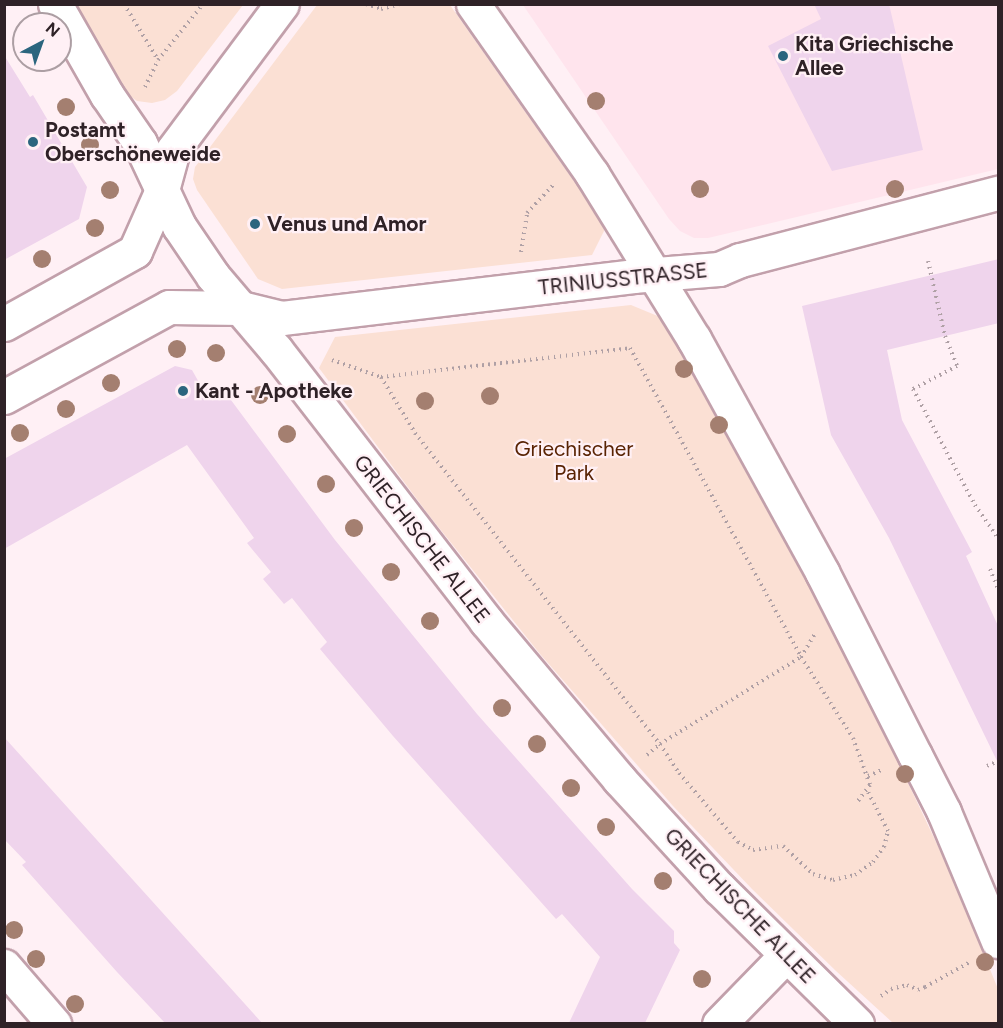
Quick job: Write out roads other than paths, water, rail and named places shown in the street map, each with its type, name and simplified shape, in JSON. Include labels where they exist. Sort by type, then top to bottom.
[{"type":"street","name":"GRIECHISCHE ALLEE","points":[[55,4],[108,95],[140,142],[179,226],[213,276],[276,350],[493,630],[619,779],[786,955],[855,1022]]},
{"type":"street","points":[[4,324],[135,251],[162,190],[173,150],[282,4]]},
{"type":"street","points":[[473,4],[585,164],[655,274],[694,339],[822,572],[944,812],[987,949]]},
{"type":"street","name":"TRINIUSSTRASSE","points":[[4,398],[169,307],[241,308],[282,318],[655,274],[719,269],[740,260],[999,193]]},
{"type":"street","points":[[719,1023],[786,955]]},
{"type":"street","points":[[4,966],[54,1023]]},
{"type":"place","name":"Kita Griechische Allee","points":[[783,56]]},
{"type":"place","name":"Postamt Oberschöneweide","points":[[33,142]]},
{"type":"place","name":"Venus und Amor","points":[[255,224]]},
{"type":"place","name":"Kant - Apotheke","points":[[183,391]]},
{"type":"park label","name":"Griechischer Park","points":[[574,461]]}]
